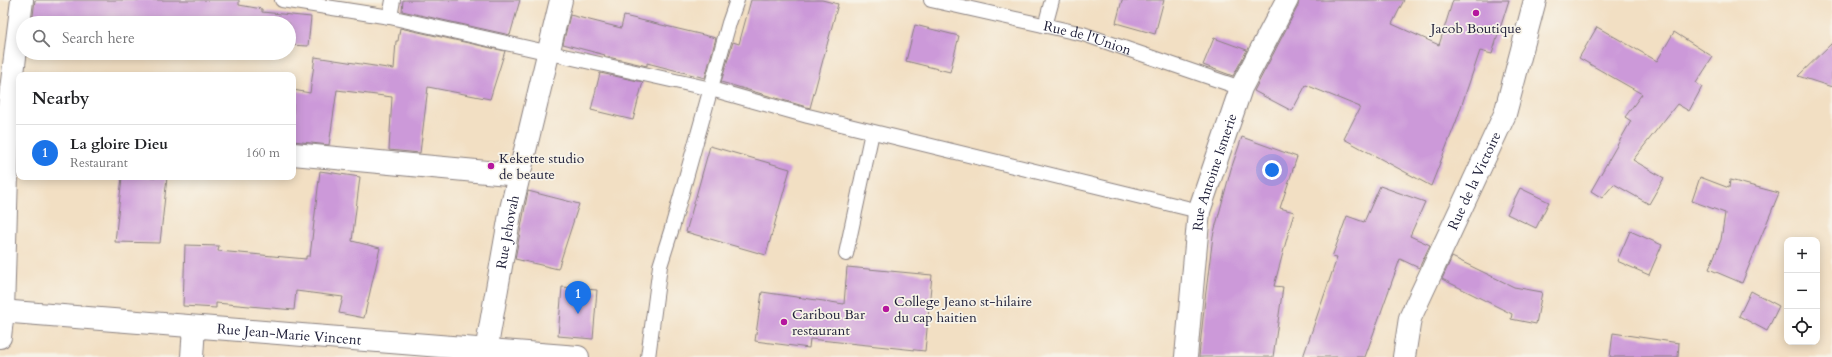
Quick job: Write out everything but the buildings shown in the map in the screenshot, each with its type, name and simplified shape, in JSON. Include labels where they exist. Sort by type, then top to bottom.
[{"type":"street","points":[[20,16],[22,0]]},
{"type":"street","name":"Rue Jehovah","points":[[485,353],[510,209],[561,0]]},
{"type":"street","name":"Rue Antoine Ismerie","points":[[1186,357],[1199,211],[1241,88],[1287,0]]},
{"type":"street","name":"Rue de la Victoire","points":[[1404,357],[1410,318],[1505,114],[1535,0]]},
{"type":"street","points":[[0,337],[9,106],[16,49]]},
{"type":"street","points":[[296,154],[519,175]]},
{"type":"street","name":"Rue Jean-Marie Vincent","points":[[1,311],[194,327],[384,349],[578,357]]},
{"type":"street","points":[[192,357],[194,327]]},
{"type":"lane","points":[[282,0],[390,17],[711,89],[808,116],[1199,211]]},
{"type":"lane","points":[[390,17],[393,0]]},
{"type":"lane","points":[[648,357],[660,266],[729,23],[737,0]]},
{"type":"lane","points":[[1045,26],[1052,0]]},
{"type":"lane","name":"Rue de l'Union","points":[[938,1],[1083,34],[1241,88]]},
{"type":"lane","points":[[846,254],[872,132]]},
{"type":"place","name":"Jacob Boutique","points":[[1476,13]]},
{"type":"place","name":"Kekette studio de beaute","points":[[491,166]]},
{"type":"place","name":"College Jeano st-hilaire du cap haitien","points":[[886,309]]},
{"type":"place","name":"La gloire Dieu","points":[[578,314]]},
{"type":"place","name":"Caribou Bar restaurant","points":[[784,322]]}]
